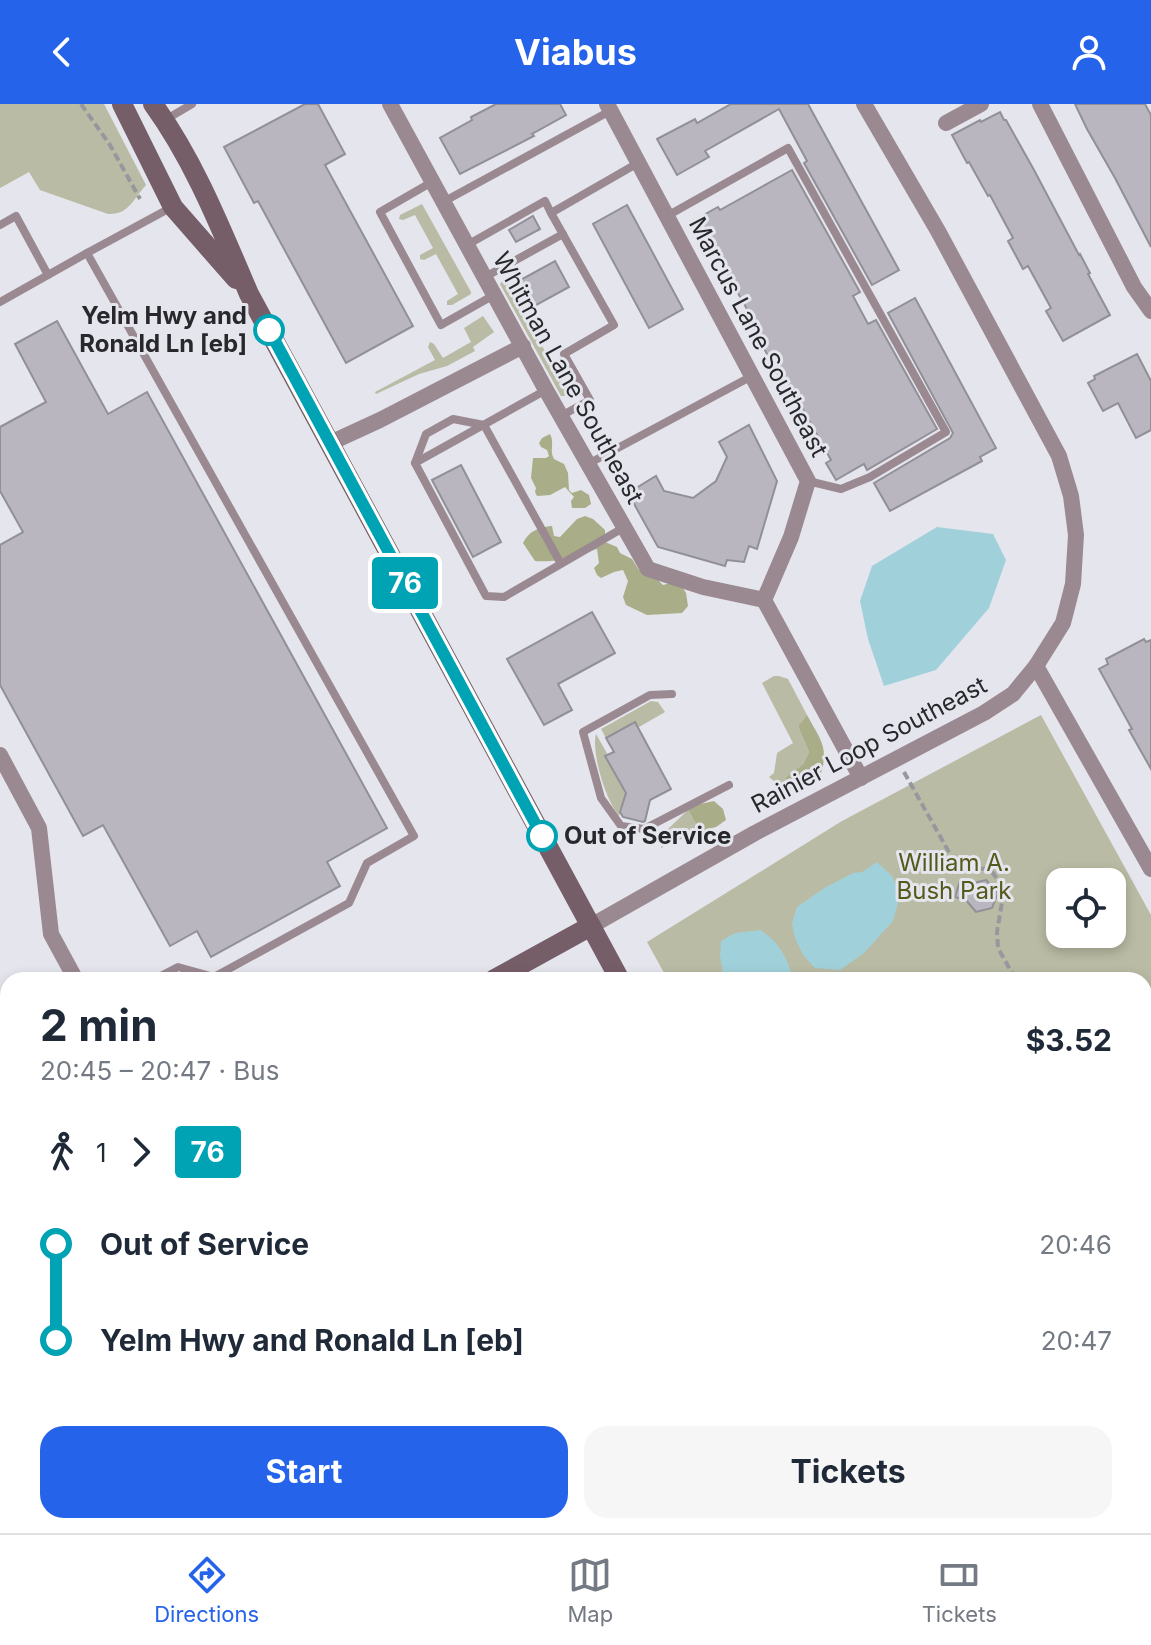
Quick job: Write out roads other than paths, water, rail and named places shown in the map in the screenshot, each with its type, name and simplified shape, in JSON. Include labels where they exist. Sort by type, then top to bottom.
[{"type":"main road","points":[[122,104],[173,207],[249,294]]},
{"type":"main road","points":[[159,112],[205,192],[249,294],[616,972]]},
{"type":"main road","points":[[508,972],[591,926]]},
{"type":"street","name":"Whitman Lane Southeast","points":[[390,104],[648,569],[703,587],[764,600]]},
{"type":"street","name":"Rainier Loop Southeast","points":[[591,926],[755,833],[984,713],[1013,694],[1036,666],[1063,623],[1073,584],[1076,535],[1071,496],[1059,456],[938,231],[864,104]]},
{"type":"street","points":[[946,123],[981,104]]},
{"type":"street","points":[[1040,104],[1134,287],[1151,311]]},
{"type":"street","name":"Marcus Lane Southeast","points":[[608,107],[808,481],[791,537],[764,600]]},
{"type":"street","points":[[330,443],[523,346]]},
{"type":"street","points":[[764,600],[861,778]]},
{"type":"street","points":[[1036,666],[1151,869]]},
{"type":"street","points":[[0,755],[39,828],[51,934],[72,972]]},
{"type":"lane","points":[[159,112],[192,104]]},
{"type":"lane","points":[[443,202],[608,107]]},
{"type":"lane","points":[[666,217],[788,148],[946,432],[870,477],[841,489],[808,481]]},
{"type":"lane","points":[[551,213],[638,163]]},
{"type":"lane","points":[[432,182],[380,212],[441,325],[494,294]]},
{"type":"lane","points":[[467,245],[545,201],[614,325],[564,354],[590,400],[561,416]]},
{"type":"lane","points":[[0,302],[173,207]]},
{"type":"lane","points":[[0,225],[16,216],[48,275]]},
{"type":"lane","points":[[485,277],[563,234]]},
{"type":"lane","points":[[87,253],[414,836],[367,863],[349,903],[223,972]]},
{"type":"lane","points":[[588,465],[752,376]]},
{"type":"lane","points":[[415,463],[546,390]]},
{"type":"lane","points":[[484,425],[453,419],[426,434],[415,463],[486,596],[504,597],[623,528]]},
{"type":"lane","points":[[484,425],[561,564]]},
{"type":"lane","points":[[672,694],[650,695],[583,732],[601,798],[621,826],[644,829],[729,785]]},
{"type":"lane","points":[[168,972],[178,967],[196,972]]},
{"type":"water","points":[[937,527],[993,534],[1006,560],[989,608],[936,670],[884,686],[868,639],[860,601],[872,566]]},
{"type":"water","points":[[877,862],[892,876],[897,887],[898,903],[893,921],[864,953],[840,970],[815,968],[803,955],[795,938],[792,923],[797,907],[826,887]]},
{"type":"water","points":[[760,930],[769,936],[792,972],[723,972],[721,941],[735,933]]},
{"type":"place","name":"Yelm Hwy and Ronald Ln [eb]","points":[[269,330]]},
{"type":"place","name":"Out of Service","points":[[542,836]]},
{"type":"park label","name":"William A. Bush Park","points":[[954,877]]}]
